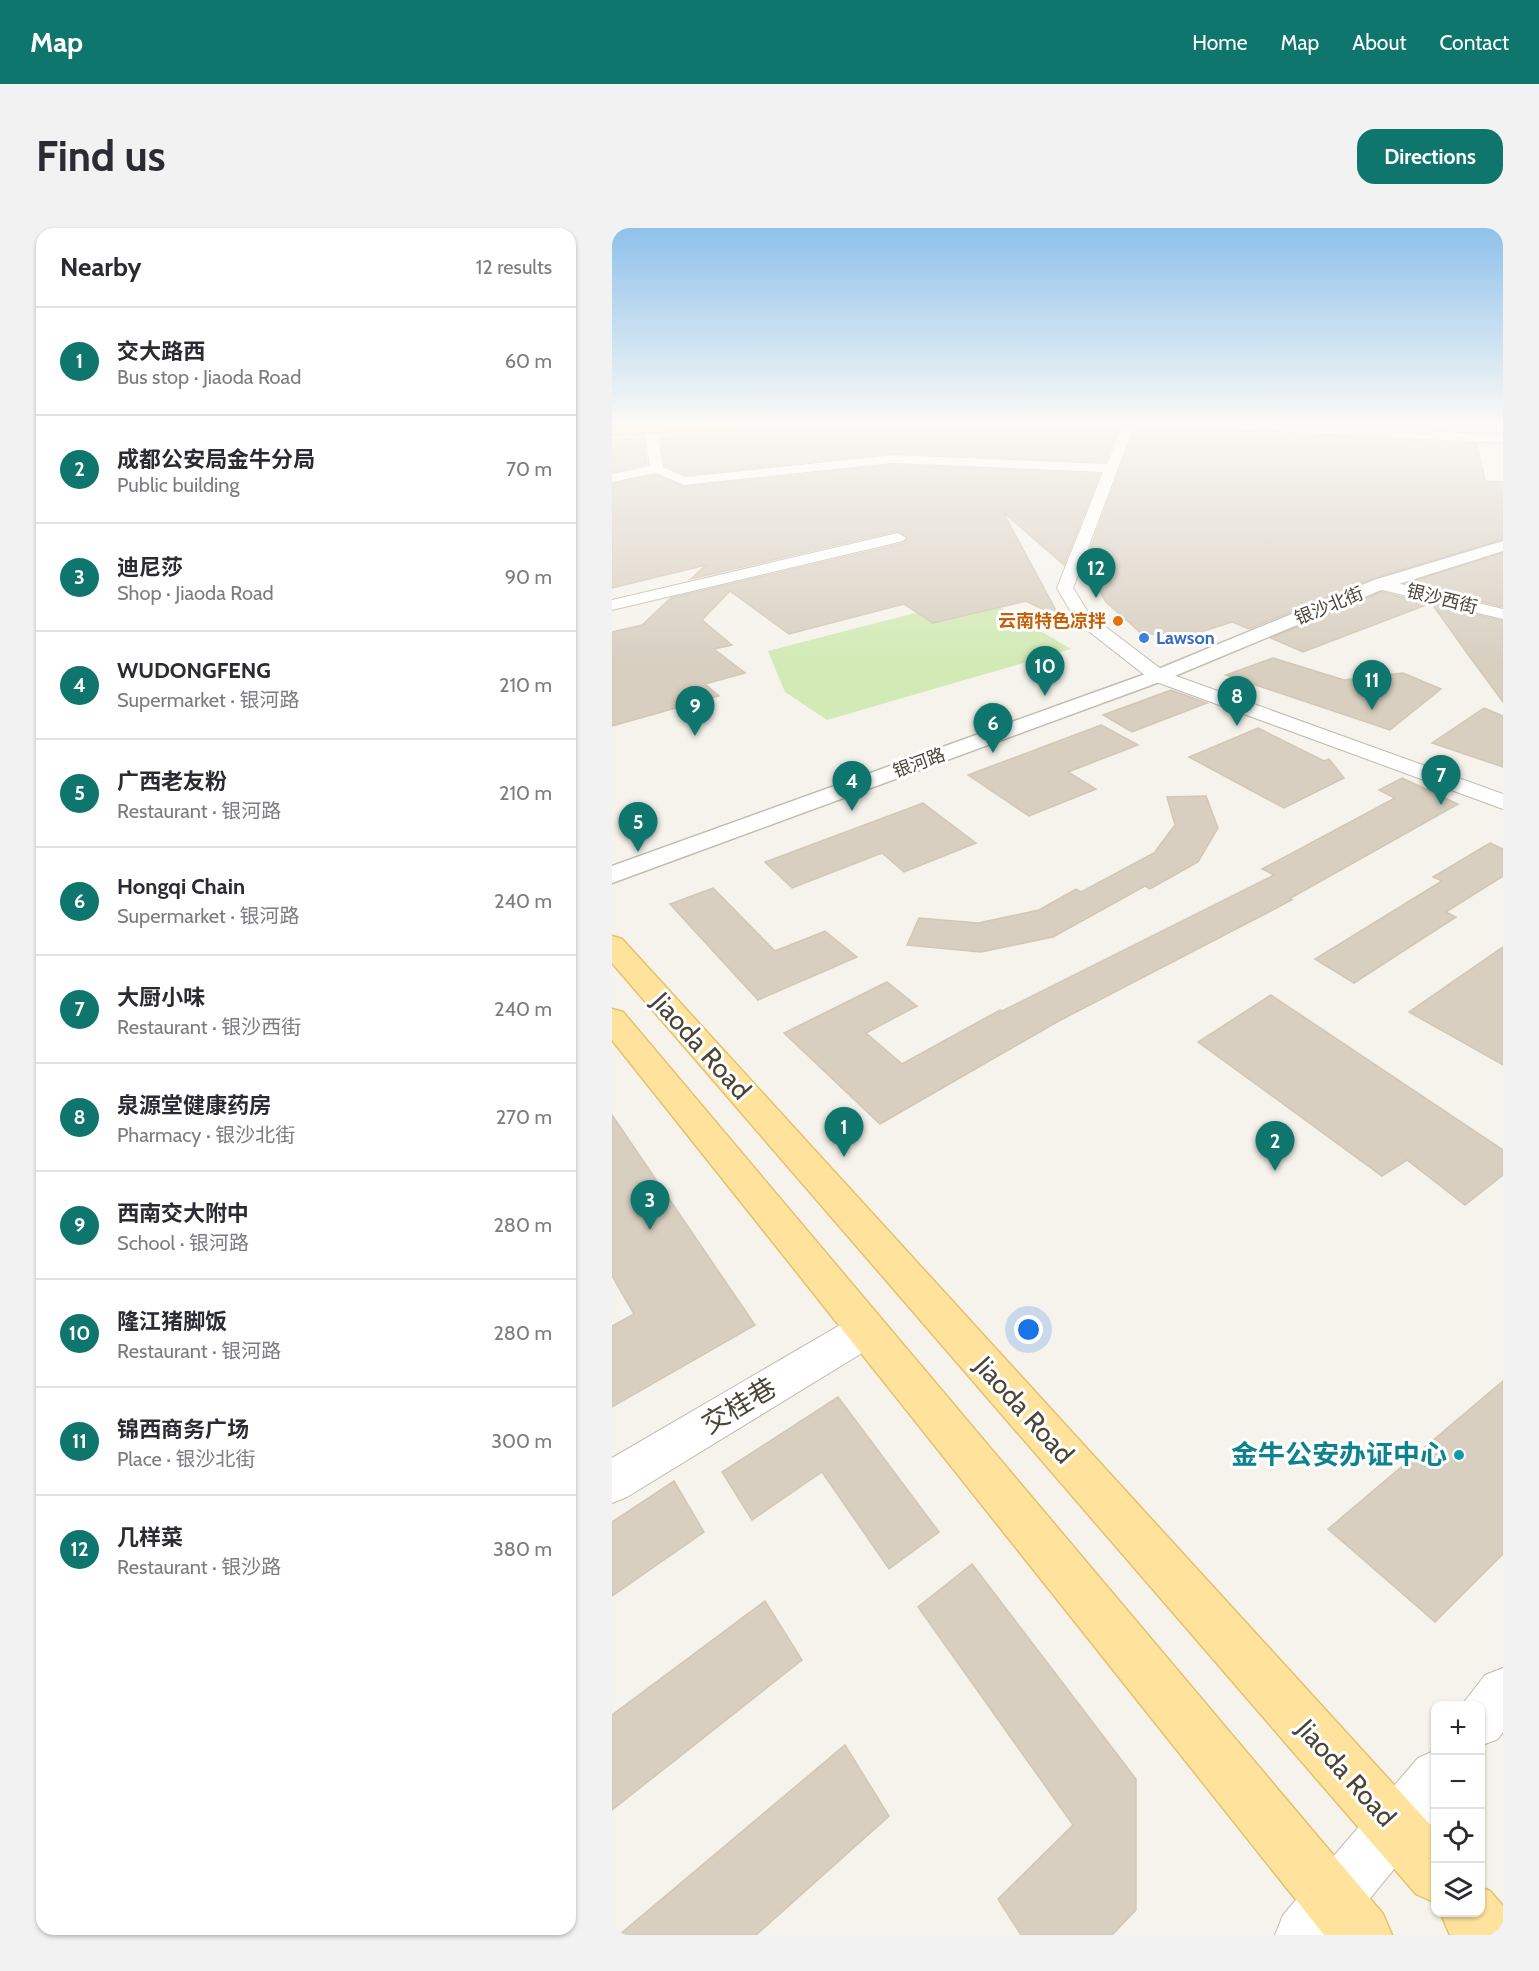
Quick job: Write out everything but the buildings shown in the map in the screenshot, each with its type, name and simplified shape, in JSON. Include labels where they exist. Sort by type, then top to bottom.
[{"type":"main road","name":"Jiaoda Road","points":[[612,945],[1431,1868]]},
{"type":"main road","name":"Jiaoda Road","points":[[612,1019],[866,1330],[1333,1923]]},
{"type":"main road","points":[[1473,1917],[1489,1935]]},
{"type":"street","points":[[1098,503],[1065,588],[1083,618],[1158,676],[1503,802]]},
{"type":"street","points":[[612,605],[898,538]]},
{"type":"street","name":"银沙北街","points":[[1158,676],[1380,585],[1503,546]]},
{"type":"street","name":"银沙西街","points":[[1380,585],[1503,614]]},
{"type":"street","name":"银河路","points":[[612,875],[1158,676]]},
{"type":"street","name":"交桂巷","points":[[612,1482],[866,1330]]},
{"type":"street","points":[[1485,1715],[1503,1693]]},
{"type":"street","points":[[1333,1923],[1394,1827],[1431,1782]]},
{"type":"green space","points":[[981,596],[1071,649],[827,720],[785,692],[768,651]]},
{"type":"place","name":"几样菜","points":[[1096,598]]},
{"type":"place","name":"云南特色凉拌","points":[[1118,621]]},
{"type":"place","name":"Lawson","points":[[1144,638]]},
{"type":"place","name":"隆江猪脚饭","points":[[1045,696]]},
{"type":"place","name":"锦西商务广场","points":[[1372,710]]},
{"type":"place","name":"泉源堂健康药房","points":[[1237,726]]},
{"type":"place","name":"西南交大附中","points":[[695,736]]},
{"type":"place","name":"Hongqi Chain","points":[[993,753]]},
{"type":"place","name":"大厨小味","points":[[1441,805]]},
{"type":"place","name":"WUDONGFENG","points":[[852,811]]},
{"type":"place","name":"广西老友粉","points":[[638,852]]},
{"type":"place","name":"交大路西","points":[[844,1157]]},
{"type":"place","name":"成都公安局金牛分局","points":[[1275,1171]]},
{"type":"place","name":"迪尼莎","points":[[650,1230]]},
{"type":"place","name":"金牛公安办证中心","points":[[1459,1455]]}]
